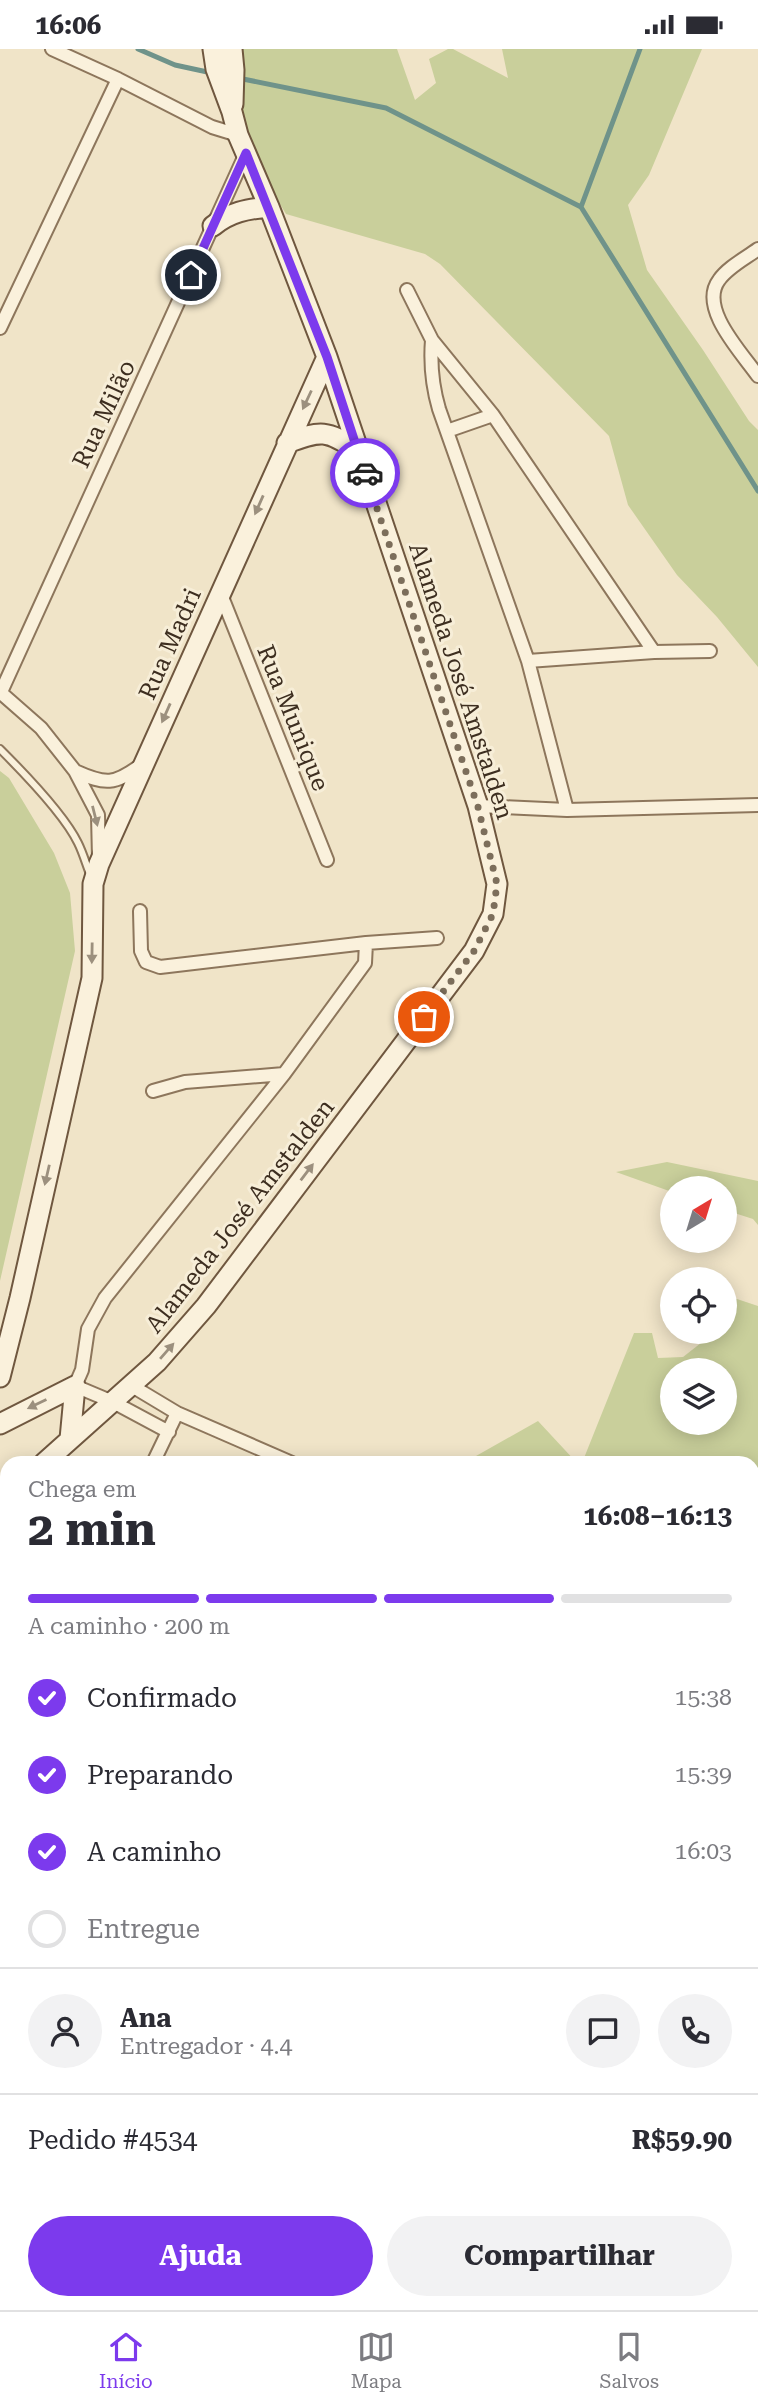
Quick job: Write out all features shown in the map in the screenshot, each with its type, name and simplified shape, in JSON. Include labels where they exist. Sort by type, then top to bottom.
[{"type":"street","points":[[52,49],[212,127],[238,135]]},
{"type":"street","name":"Alameda José Amstalden","points":[[52,1456],[157,1362],[206,1306],[474,951],[493,914],[497,884],[478,807],[327,357],[238,135],[216,69],[213,49]]},
{"type":"street","name":"Alameda José Amstalden","points":[[232,49],[232,112]]},
{"type":"street","points":[[0,328],[118,79]]},
{"type":"street","name":"Rua Milão","points":[[0,692],[246,153]]},
{"type":"street","points":[[213,226],[224,217],[237,212],[269,207]]},
{"type":"street","points":[[758,249],[718,280],[712,299],[717,319],[758,376]]},
{"type":"street","points":[[407,291],[432,340],[493,415],[654,652]]},
{"type":"street","points":[[432,340],[432,384],[528,661],[568,810]]},
{"type":"street","name":"Rua Madri","points":[[99,865],[327,357]]},
{"type":"street","points":[[447,432],[493,415]]},
{"type":"street","points":[[287,443],[320,433],[337,436],[357,450]]},
{"type":"street","name":"Rua Munique","points":[[220,592],[327,860]]},
{"type":"street","points":[[528,661],[710,651]]},
{"type":"street","points":[[0,692],[41,728],[75,771],[98,815],[99,865],[93,884],[92,978],[0,1377]]},
{"type":"street","points":[[75,771],[94,780],[112,782],[123,778],[144,763]]},
{"type":"street","points":[[478,807],[568,810],[758,805]]},
{"type":"street","points":[[140,911],[141,951],[146,962],[159,967],[366,943],[437,938]]},
{"type":"street","points":[[70,1439],[75,1386],[82,1370],[88,1329],[105,1299],[284,1074],[365,963],[366,943]]},
{"type":"street","points":[[153,1091],[186,1082],[284,1074]]},
{"type":"street","points":[[0,1424],[75,1386],[113,1402],[169,1432]]},
{"type":"street","points":[[132,1386],[177,1413],[276,1456]]},
{"type":"street","points":[[157,1456],[177,1413]]},
{"type":"lane","points":[[0,749],[33,784],[74,836],[93,884]]},
{"type":"green space","points":[[222,49],[397,49],[415,100],[436,83],[429,59],[448,49],[453,49],[508,78],[502,49],[702,49],[649,175],[628,205],[647,270],[749,421],[758,430],[758,667],[717,617],[677,575],[628,505],[609,436],[440,264],[425,254],[286,214],[228,118]]},
{"type":"green space","points":[[0,771],[9,778],[54,853],[70,893],[75,951],[0,1281]]},
{"type":"green space","points":[[667,1162],[734,1176],[660,1176],[660,1188],[616,1172]]},
{"type":"green space","points":[[737,1177],[758,1181],[758,1225],[753,1219],[737,1214]]},
{"type":"green space","points":[[737,1299],[758,1306],[758,1456],[585,1456],[634,1333],[652,1333],[658,1358],[683,1357],[700,1344],[737,1344]]},
{"type":"green space","points":[[538,1421],[570,1456],[476,1456]]},
{"type":"waterway","points":[[138,49],[175,65],[212,73]]},
{"type":"waterway","points":[[640,49],[581,207],[758,491]]},
{"type":"waterway","points":[[238,78],[386,108],[581,207]]},
{"type":"way so far","points":[[365,473],[478,807],[497,884],[493,914],[474,951],[424,1017]]},
{"type":"route","points":[[191,275],[246,153],[327,357],[365,473]]}]
